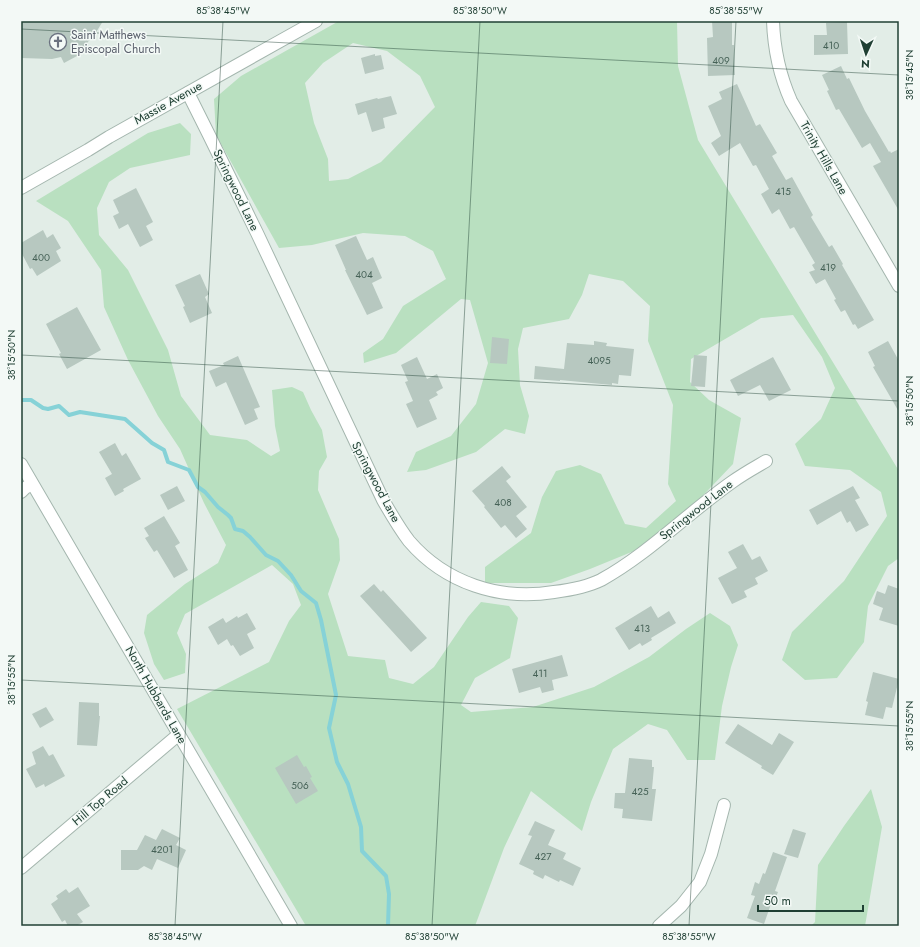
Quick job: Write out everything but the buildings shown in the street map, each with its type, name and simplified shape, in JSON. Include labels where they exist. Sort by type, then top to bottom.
[{"type":"street","name":"Massie Avenue","points":[[21,188],[316,21]]},
{"type":"street","name":"Trinity Hills Lane","points":[[773,21],[776,55],[791,101],[899,286]]},
{"type":"street","name":"Springwood Lane","points":[[188,93],[383,500],[393,518],[410,541],[428,559],[444,571],[461,581],[479,588],[501,593],[542,594],[572,589],[599,581],[623,567],[732,482],[766,461]]},
{"type":"street","name":"North Hubbards Lane","points":[[21,464],[291,926]]},
{"type":"street","points":[[21,492],[32,484]]},
{"type":"street","name":"Hill Top Road","points":[[21,868],[178,735]]},
{"type":"street","points":[[659,926],[681,906],[700,882],[711,854],[724,805]]},
{"type":"green space","points":[[339,21],[677,21],[678,66],[698,140],[899,471],[899,558],[888,566],[868,606],[864,642],[837,678],[805,680],[782,660],[792,632],[844,581],[887,516],[881,492],[850,470],[805,466],[795,444],[821,419],[835,388],[822,357],[793,315],[761,318],[691,359],[690,382],[709,400],[741,418],[733,464],[692,507],[634,551],[590,569],[551,583],[485,583],[485,567],[531,533],[542,497],[556,471],[580,465],[601,474],[625,524],[646,528],[676,501],[668,484],[673,405],[648,341],[650,306],[623,281],[589,274],[582,295],[569,319],[523,328],[518,349],[520,385],[529,416],[525,434],[505,429],[476,452],[426,470],[407,472],[416,452],[451,436],[476,404],[488,363],[470,300],[461,299],[396,353],[364,363],[363,353],[383,339],[403,306],[446,279],[433,251],[405,236],[363,233],[312,245],[279,248],[216,135],[214,99],[241,76]],"holes":[[[353,43],[387,51],[420,76],[435,107],[381,162],[348,179],[329,181],[328,159],[314,123],[305,83],[323,63]]]},
{"type":"green space","points":[[180,123],[191,134],[190,155],[130,168],[109,182],[97,208],[99,235],[128,270],[168,350],[181,396],[210,435],[247,440],[271,456],[280,451],[275,426],[272,390],[292,387],[303,392],[322,430],[327,457],[319,471],[318,490],[339,539],[340,560],[328,594],[348,656],[385,660],[389,678],[413,684],[434,667],[468,617],[481,602],[509,606],[518,618],[510,658],[475,678],[461,705],[471,712],[533,707],[594,687],[649,657],[710,613],[730,626],[738,645],[722,706],[715,760],[687,760],[667,730],[648,724],[613,749],[591,802],[582,831],[531,791],[504,848],[475,926],[306,926],[177,709],[269,662],[289,621],[301,605],[293,584],[272,565],[185,614],[177,633],[186,654],[185,673],[164,680],[154,664],[144,633],[147,615],[185,584],[218,563],[226,545],[204,503],[180,449],[158,416],[128,360],[104,307],[101,270],[68,221],[36,201],[148,133]]},
{"type":"green space","points":[[871,789],[882,827],[865,926],[811,926],[815,922],[818,865]]},
{"type":"waterway","points":[[21,400],[31,400],[43,408],[48,409],[59,406],[69,415],[80,412],[125,419],[152,443],[164,450],[168,462],[189,470],[198,487],[231,518],[235,529],[243,531],[266,555],[278,561],[291,575],[301,591],[316,603],[321,620],[336,695],[329,728],[337,762],[348,784],[361,827],[362,851],[386,876],[389,894],[388,926]]},
{"type":"place","name":"Saint Matthews Episcopal Church","points":[[58,42]]}]
